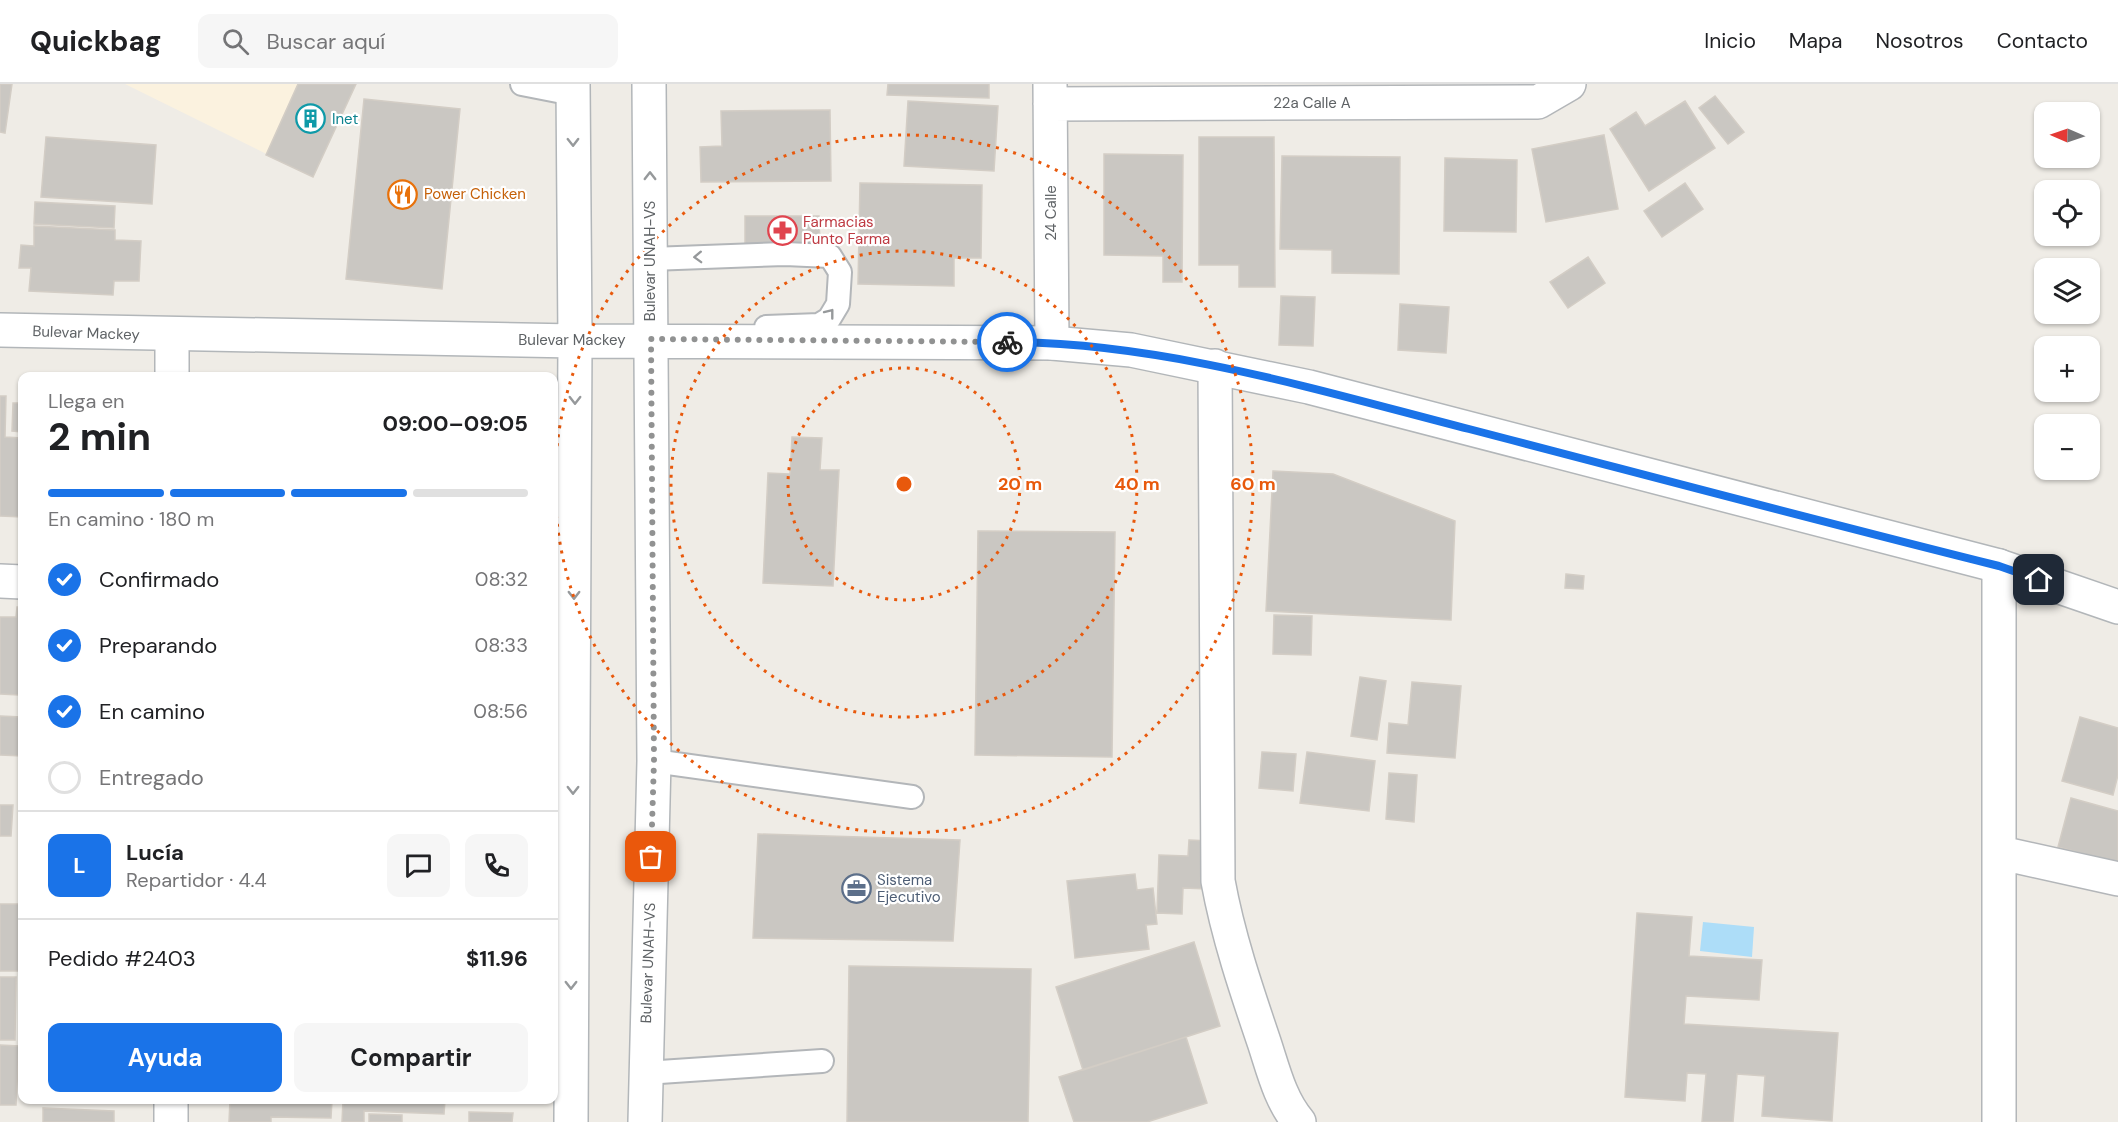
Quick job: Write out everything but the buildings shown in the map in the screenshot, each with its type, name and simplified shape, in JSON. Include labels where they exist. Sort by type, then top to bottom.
[{"type":"main road","name":"Bulevar UNAH-VS","points":[[645,1122],[654,761],[649,84]]},
{"type":"main road","name":"22a Calle A","points":[[1050,94],[1538,102],[1569,84]]},
{"type":"main road","points":[[571,1122],[575,341],[573,89]]},
{"type":"main road","name":"24 Calle","points":[[1050,94],[1052,343]]},
{"type":"main road","name":"Bulevar Mackey","points":[[0,330],[575,341],[651,333],[1052,343],[1131,350],[1309,387],[1999,566],[2118,607]]},
{"type":"main road","points":[[172,335],[172,372]]},
{"type":"main road","points":[[1215,366],[1218,880],[1225,919],[1282,1097],[1299,1122]]},
{"type":"main road","points":[[1999,566],[2000,1122]]},
{"type":"main road","points":[[0,581],[18,582]]},
{"type":"main road","points":[[2001,853],[2118,879]]},
{"type":"main road","points":[[171,1104],[171,1122]]},
{"type":"lane","points":[[522,84],[573,89]]},
{"type":"lane","points":[[651,259],[785,254],[830,256],[840,272],[838,304],[829,319],[819,325],[651,333]]},
{"type":"lane","points":[[654,761],[912,797]]},
{"type":"lane","points":[[645,1073],[822,1061]]},
{"type":"shaded area","points":[[125,84],[356,84],[313,177]]},
{"type":"water","points":[[1703,922],[1754,927],[1752,957],[1700,951]]},
{"type":"way so far","points":[[651,857],[654,761],[651,339],[1007,342]]},
{"type":"place","name":"Inet","points":[[311,119]]},
{"type":"place","name":"Power Chicken","points":[[403,194]]},
{"type":"place","name":"Farmacias Punto Farma","points":[[782,231]]},
{"type":"place","name":"Sistema Ejecutivo","points":[[856,889]]},
{"type":"route","points":[[1007,342],[1052,343],[1131,350],[1309,387],[1999,566],[2039,580]]}]
